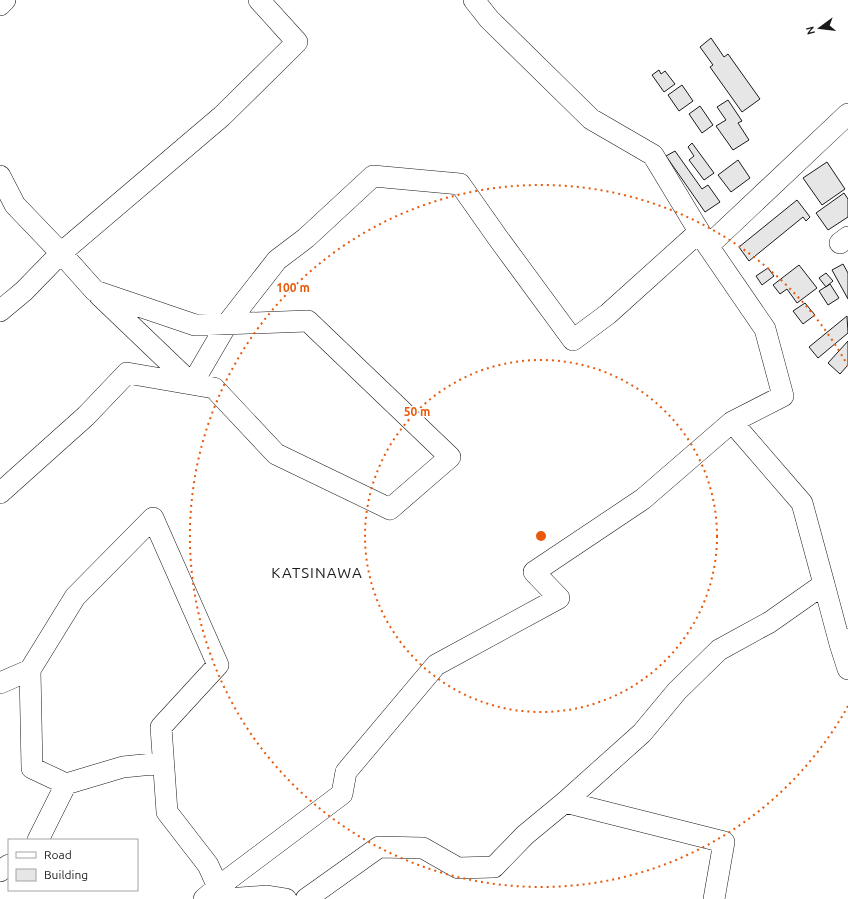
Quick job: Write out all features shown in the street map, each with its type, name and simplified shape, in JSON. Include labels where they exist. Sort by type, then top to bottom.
[{"type":"street","points":[[0,6],[5,0]]},
{"type":"street","points":[[0,311],[62,253],[222,116],[297,42],[259,0]]},
{"type":"street","points":[[218,896],[342,794],[346,772],[436,665],[559,598],[534,572],[643,499],[732,422],[783,396],[765,329],[704,239],[653,154],[592,119],[489,19],[474,0]]},
{"type":"street","points":[[192,384],[227,324],[277,260],[306,238],[373,176],[460,184],[573,340],[704,239],[848,114]]},
{"type":"street","points":[[0,176],[15,205],[62,253],[95,291],[192,384]]},
{"type":"street","points":[[0,493],[86,416],[128,373],[214,388],[276,454],[390,509],[450,457],[308,321],[195,325],[95,291]]},
{"type":"street","points":[[732,422],[802,503],[824,584],[844,641],[848,669]]},
{"type":"street","points":[[163,763],[123,767],[66,784],[32,768],[30,670],[75,597],[153,518],[218,665],[161,727],[167,812],[208,865],[218,896]]},
{"type":"street","points":[[306,899],[379,847],[423,848],[458,868],[494,867],[526,835],[642,733],[677,691],[719,650],[770,622],[824,584]]},
{"type":"street","points":[[0,683],[30,670]]},
{"type":"street","points":[[38,839],[66,784]]},
{"type":"street","points":[[565,802],[724,842],[714,899]]},
{"type":"street","points":[[218,896],[267,896],[286,899]]},
{"type":"building","points":[[711,38],[724,57],[728,54],[760,99],[742,112],[710,67],[713,65],[700,47]]},
{"type":"building","points":[[659,70],[661,74],[665,71],[675,84],[664,92],[652,75]]},
{"type":"building","points":[[682,85],[693,101],[679,111],[668,95]]},
{"type":"building","points":[[728,100],[742,121],[738,123],[749,140],[733,150],[716,126],[726,120],[717,107]]},
{"type":"building","points":[[700,106],[713,125],[702,133],[689,114]]},
{"type":"building","points":[[692,143],[714,173],[704,180],[689,160],[694,156],[688,147]]},
{"type":"building","points":[[675,151],[702,189],[708,185],[720,202],[705,212],[666,156]]},
{"type":"building","points":[[738,160],[750,178],[731,192],[718,175]]},
{"type":"building","points":[[827,162],[845,189],[822,205],[803,178]]},
{"type":"building","points":[[844,193],[848,199],[848,217],[828,230],[816,213]]},
{"type":"building","points":[[797,200],[810,217],[806,221],[803,217],[749,261],[739,247]]},
{"type":"building","points":[[843,264],[848,273],[848,299],[832,270]]},
{"type":"building","points":[[799,265],[817,288],[797,303],[787,289],[780,294],[773,285]]},
{"type":"building","points":[[768,268],[774,276],[762,285],[756,276]]},
{"type":"building","points":[[826,273],[833,281],[826,287],[819,278]]},
{"type":"building","points":[[830,284],[839,298],[828,305],[819,291]]},
{"type":"building","points":[[805,303],[815,315],[803,324],[793,311]]},
{"type":"building","points":[[847,316],[848,333],[818,358],[809,347]]},
{"type":"building","points":[[848,341],[848,365],[840,374],[828,363]]},
{"type":"district","name":"KATSINAWA","points":[[317,572]]}]
